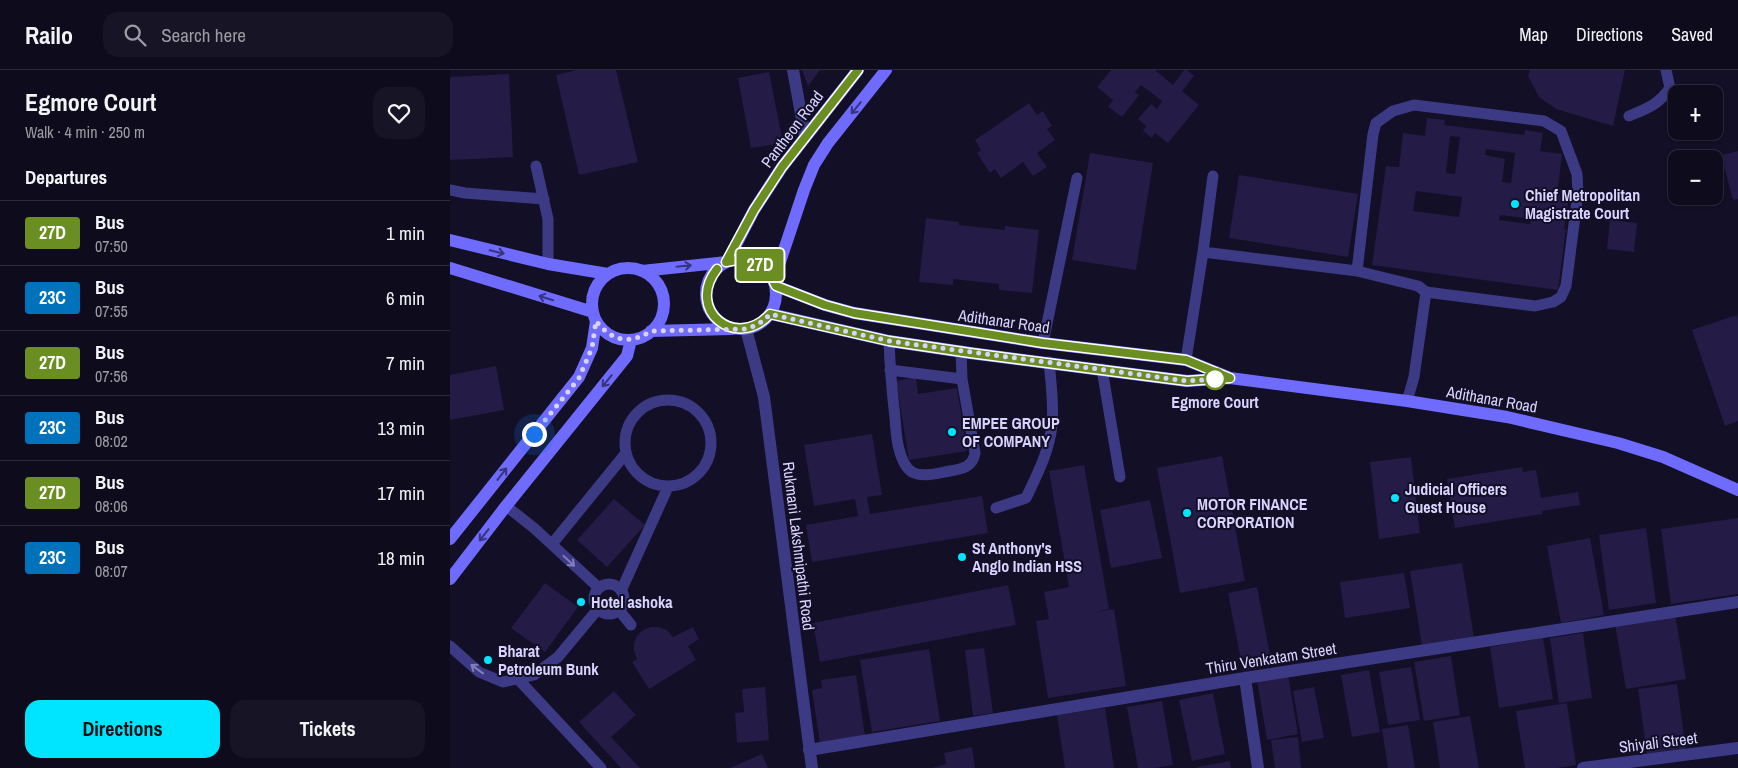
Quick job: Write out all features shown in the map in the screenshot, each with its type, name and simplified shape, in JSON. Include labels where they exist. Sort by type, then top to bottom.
[{"type":"main road","name":"Pantheon Road","points":[[726,262],[763,195],[805,136],[858,70]]},
{"type":"main road","points":[[651,331],[743,329],[764,321],[775,305],[777,296],[775,283],[804,190],[814,165],[828,143],[886,70]]},
{"type":"main road","points":[[450,240],[548,264],[608,274]]},
{"type":"main road","points":[[450,539],[579,378],[592,348],[595,317],[592,301],[594,291],[600,281],[608,274],[630,268],[642,271],[749,260],[763,268],[775,283]]},
{"type":"main road","points":[[726,262],[710,278],[706,289],[707,301],[711,312],[718,321],[728,327],[743,329]]},
{"type":"main road","points":[[450,268],[595,317],[603,329],[611,336],[631,340],[642,337],[651,331],[662,317],[664,298],[661,290],[657,282],[642,271]]},
{"type":"main road","name":"Adithanar Road","points":[[775,283],[825,305],[854,313],[1043,343],[1186,360],[1230,378]]},
{"type":"main road","name":"Adithanar Road","points":[[770,314],[889,341],[1187,381],[1230,378],[1407,400],[1507,417],[1618,443],[1663,457],[1738,490]]},
{"type":"main road","points":[[450,579],[506,506],[627,356],[631,340]]},
{"type":"street","points":[[793,70],[805,136]]},
{"type":"street","name":"Rukmani Lakshmipathi Road","points":[[743,329],[764,398],[812,768]]},
{"type":"street","name":"Thiru Venkatam Street","points":[[809,750],[1245,678],[1738,602]]},
{"type":"street","points":[[1245,678],[1258,768]]},
{"type":"street","name":"Shiyali Street","points":[[1583,768],[1738,748]]},
{"type":"lane","points":[[1629,116],[1662,100],[1670,88],[1666,70]]},
{"type":"lane","points":[[1203,252],[1357,271],[1418,286],[1426,292],[1535,306],[1553,302],[1561,297],[1566,286],[1578,193],[1578,174],[1561,131],[1544,121],[1414,104],[1383,116],[1376,123],[1372,134],[1357,271]]},
{"type":"lane","points":[[536,166],[548,219],[548,264]]},
{"type":"lane","points":[[1186,360],[1213,176]]},
{"type":"lane","points":[[1043,343],[1077,178]]},
{"type":"lane","points":[[450,190],[465,193],[544,199]]},
{"type":"lane","points":[[1407,400],[1414,378],[1426,292]]},
{"type":"lane","points":[[889,341],[898,448],[904,464],[911,471],[918,474],[926,475],[961,469],[968,466],[974,459],[975,453],[962,379],[961,351]]},
{"type":"lane","points":[[996,508],[1026,498],[1039,471],[1052,425],[1053,393],[1050,362]]},
{"type":"lane","points":[[1102,369],[1120,477]]},
{"type":"lane","points":[[890,370],[962,379]]},
{"type":"lane","points":[[675,400],[688,405],[699,413],[708,424],[712,438],[711,453],[706,466],[696,477],[683,484],[668,487],[654,484],[641,477],[631,467],[626,453],[625,439],[629,426],[636,414],[647,405],[661,401],[675,400]]},
{"type":"lane","points":[[552,544],[626,453]]},
{"type":"lane","points":[[621,591],[668,487]]},
{"type":"lane","points":[[506,506],[534,528],[599,588]]},
{"type":"lane","points":[[613,584],[621,591],[624,601],[619,610],[610,614],[601,612],[598,609],[594,596],[599,588],[603,585],[613,584]]},
{"type":"lane","points":[[450,646],[479,672],[503,682],[534,675],[558,657],[598,609]]},
{"type":"lane","points":[[619,610],[631,625]]},
{"type":"lane","points":[[518,679],[601,768]]},
{"type":"building","points":[[577,70],[616,70],[638,162],[579,175],[556,75]]},
{"type":"building","points":[[802,70],[820,70],[808,86]]},
{"type":"building","points":[[1111,70],[1156,70],[1173,85],[1184,70],[1187,70],[1194,76],[1182,91],[1199,105],[1168,143],[1155,133],[1152,138],[1143,131],[1146,126],[1138,119],[1151,104],[1157,109],[1162,101],[1141,85],[1135,92],[1139,95],[1122,117],[1108,107],[1113,100],[1097,87]]},
{"type":"building","points":[[1530,70],[1625,70],[1613,126],[1556,109],[1539,97],[1528,76]]},
{"type":"building","points":[[769,72],[783,143],[751,148],[738,78]]},
{"type":"building","points":[[509,74],[513,157],[450,160],[450,77]]},
{"type":"building","points":[[1029,103],[1037,115],[1043,111],[1052,126],[1047,129],[1055,140],[1037,153],[1047,167],[1033,176],[1023,162],[1001,178],[995,169],[990,173],[977,153],[981,150],[975,140]]},
{"type":"building","name":"Chief Metropolitan Magistrate Court","points":[[1427,118],[1445,120],[1444,125],[1524,135],[1525,130],[1543,133],[1540,151],[1562,154],[1558,188],[1570,190],[1558,290],[1372,265],[1386,166],[1399,167],[1403,133],[1425,136]],"holes":[[[1450,136],[1460,137],[1455,174],[1446,173]],[[1486,149],[1515,153],[1511,183],[1502,182],[1505,159],[1485,155]],[[1416,191],[1462,197],[1459,217],[1413,211]],[[1525,213],[1532,214],[1530,224],[1499,220],[1500,215],[1524,218]]]},
{"type":"building","points":[[1738,151],[1738,199],[1733,200],[1723,162],[1723,155]]},
{"type":"building","points":[[1090,153],[1153,163],[1136,270],[1072,260]]},
{"type":"building","points":[[1239,175],[1358,194],[1348,257],[1229,238]]},
{"type":"building","points":[[926,218],[959,222],[959,225],[1005,230],[1005,226],[1039,230],[1032,293],[999,290],[999,284],[953,279],[953,285],[919,282]]},
{"type":"building","points":[[1610,220],[1637,223],[1634,252],[1607,249]]},
{"type":"building","points":[[1737,315],[1738,421],[1725,426],[1692,330]]},
{"type":"building","points":[[496,366],[504,410],[450,420],[450,375]]},
{"type":"building","points":[[916,377],[918,394],[957,388],[967,451],[909,460],[896,381]]},
{"type":"building","points":[[872,434],[882,495],[867,497],[870,514],[982,496],[988,533],[812,562],[806,525],[858,516],[855,499],[814,506],[804,445]]},
{"type":"building","points":[[1222,456],[1245,581],[1180,593],[1157,468]]},
{"type":"building","name":"Judicial Officers Guest House","points":[[1411,457],[1420,533],[1379,539],[1370,462]]},
{"type":"building","points":[[1084,465],[1109,609],[1095,612],[1114,609],[1126,686],[1048,698],[1036,621],[1049,619],[1044,592],[1069,587],[1049,471]]},
{"type":"building","points":[[1522,467],[1523,472],[1536,470],[1541,498],[1578,492],[1580,505],[1542,511],[1542,514],[1455,528],[1447,479]]},
{"type":"building","points":[[614,499],[645,525],[607,567],[577,540]]},
{"type":"building","points":[[1150,500],[1162,558],[1111,568],[1100,510]]},
{"type":"building","points":[[1738,518],[1738,594],[1671,604],[1661,529]]},
{"type":"building","points":[[1646,528],[1656,603],[1609,610],[1599,535]]},
{"type":"building","points":[[1590,538],[1604,615],[1561,623],[1547,546]]},
{"type":"building","points":[[1462,563],[1474,638],[1422,646],[1410,571]]},
{"type":"building","points":[[1404,573],[1410,608],[1345,618],[1340,582]]},
{"type":"building","points":[[545,583],[578,607],[545,652],[511,628]]},
{"type":"building","points":[[1008,585],[1016,625],[820,662],[813,623]]},
{"type":"building","points":[[1257,587],[1272,665],[1243,671],[1228,593]]},
{"type":"building","points":[[1675,614],[1686,679],[1626,689],[1615,624]]},
{"type":"building","points":[[651,627],[667,630],[673,637],[693,627],[699,639],[688,646],[696,660],[649,689],[632,662],[637,659],[634,643],[637,636],[643,630]]},
{"type":"building","points":[[1583,633],[1592,698],[1559,703],[1550,638]]},
{"type":"building","points":[[1543,638],[1553,699],[1499,708],[1490,647]]},
{"type":"building","points":[[984,648],[993,713],[973,716],[965,650]]},
{"type":"building","points":[[929,649],[940,721],[872,732],[860,660]]},
{"type":"building","points":[[1451,656],[1460,715],[1424,721],[1414,662]]},
{"type":"building","points":[[1411,667],[1420,720],[1388,725],[1379,672]]},
{"type":"building","points":[[1369,670],[1380,732],[1352,737],[1341,675]]},
{"type":"building","points":[[856,675],[865,736],[820,743],[812,690],[822,688],[821,680]]},
{"type":"building","points":[[1288,675],[1298,734],[1267,740],[1257,680]]},
{"type":"building","points":[[1677,684],[1686,750],[1647,755],[1638,689]]},
{"type":"building","points":[[765,687],[769,740],[737,743],[735,713],[744,712],[742,689]]},
{"type":"building","points":[[1314,687],[1324,738],[1302,742],[1293,691]]},
{"type":"building","points":[[614,691],[636,715],[611,737],[640,768],[621,768],[579,722]]},
{"type":"building","points":[[1213,693],[1225,754],[1192,761],[1179,700]]},
{"type":"building","points":[[1162,701],[1173,765],[1138,768],[1127,707]]},
{"type":"building","points":[[1567,703],[1576,765],[1557,768],[1525,768],[1516,711]]},
{"type":"building","points":[[1105,708],[1114,768],[1065,768],[1057,715]]},
{"type":"building","points":[[1470,716],[1479,768],[1440,768],[1433,722]]},
{"type":"building","points":[[1408,725],[1415,768],[1388,768],[1382,729]]},
{"type":"building","points":[[1298,737],[1301,768],[1275,768],[1271,740]]},
{"type":"building","points":[[972,747],[975,768],[932,768],[946,764],[944,753]]},
{"type":"building","points":[[762,754],[768,768],[730,768]]},
{"type":"building","points":[[1230,761],[1231,768],[1197,768],[1197,767]]},
{"type":"bus line","name":"27D","points":[[717,269],[710,278],[706,289],[707,301],[711,312],[718,321],[728,327],[746,329],[764,321],[770,314],[889,341],[970,353],[1187,381],[1230,378],[1186,360],[1043,343],[901,322],[854,313],[799,296],[776,286],[768,271],[759,264],[749,260],[726,262],[754,210],[782,167],[858,70]]},
{"type":"place","name":"Chief Metropolitan Magistrate Court","points":[[1515,204]]},
{"type":"place","name":"Egmore Court","points":[[1215,379]]},
{"type":"place","name":"EMPEE GROUP OF COMPANY","points":[[952,432]]},
{"type":"place","name":"Judicial Officers Guest House","points":[[1395,498]]},
{"type":"place","name":"MOTOR FINANCE CORPORATION","points":[[1187,513]]},
{"type":"place","name":"St Anthony's Anglo Indian HSS","points":[[962,557]]},
{"type":"place","name":"Hotel ashoka","points":[[581,602]]},
{"type":"place","name":"Bharat Petroleum Bunk","points":[[488,660]]},
{"type":"route","points":[[534,434],[579,378],[592,348],[596,321],[611,336],[631,340],[642,337],[651,331],[746,329],[764,321],[770,314],[889,341],[970,353],[1187,381],[1215,379]]}]
